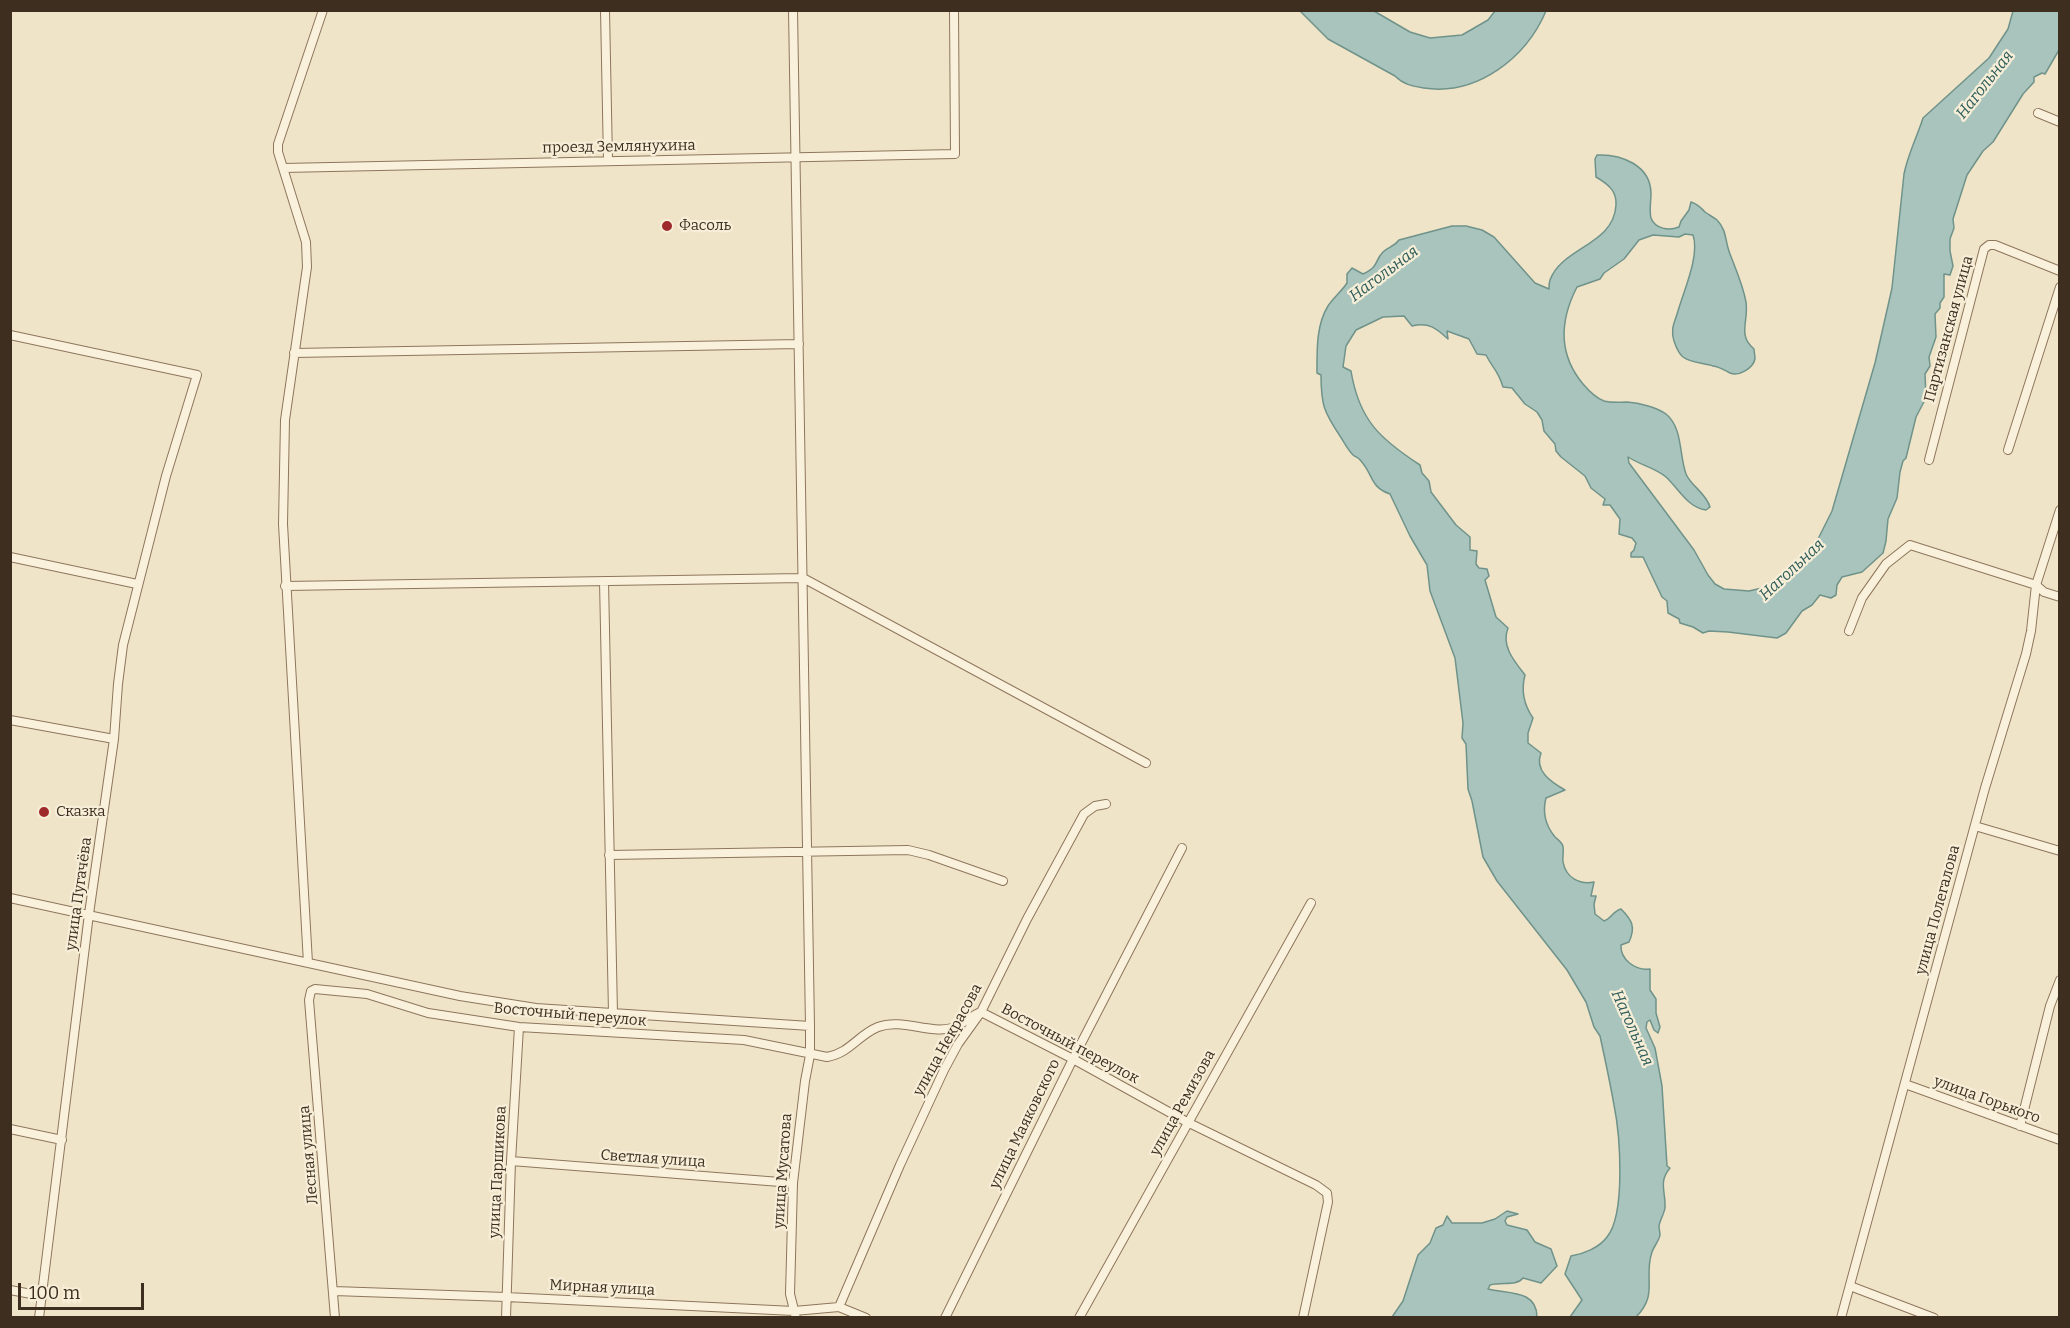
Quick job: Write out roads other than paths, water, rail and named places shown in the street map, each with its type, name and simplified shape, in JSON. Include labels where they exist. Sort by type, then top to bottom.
[{"type":"street","points":[[308,963],[283,524],[285,420],[306,267],[306,242],[278,152],[278,144],[323,10]]},
{"type":"street","points":[[605,10],[608,161]]},
{"type":"street","name":"улица Мусатова","points":[[793,10],[810,1026],[810,1055],[793,1183],[790,1294],[795,1314]]},
{"type":"street","name":"проезд Землянухина","points":[[283,168],[955,153],[954,10]]},
{"type":"street","points":[[2038,113],[2060,122]]},
{"type":"street","name":"Партизанская улица","points":[[1929,460],[1984,249],[1989,245],[1995,245],[2060,271]]},
{"type":"street","points":[[2008,450],[2060,287]]},
{"type":"street","name":"улица Пугачёва","points":[[10,335],[197,375],[166,476],[137,584],[122,655],[114,739],[89,914],[39,1317]]},
{"type":"street","points":[[294,353],[799,344]]},
{"type":"street","name":"улица Полегалова","points":[[1841,1317],[1976,826],[2026,654],[2036,585],[2060,510]]},
{"type":"street","points":[[1849,631],[1862,598],[1886,564],[1910,545],[2036,585],[2044,592],[2060,597]]},
{"type":"street","points":[[10,556],[137,584]]},
{"type":"street","points":[[285,586],[803,578],[1146,763]]},
{"type":"street","points":[[604,581],[613,1013]]},
{"type":"street","points":[[10,720],[114,739]]},
{"type":"street","name":"улица Некрасова","points":[[839,1307],[944,1070],[958,1044],[981,1012],[1027,919],[1084,814],[1095,806],[1106,804]]},
{"type":"street","points":[[1976,826],[2060,851]]},
{"type":"street","name":"улица Маяковского","points":[[945,1317],[1072,1059],[1182,848]]},
{"type":"street","points":[[609,855],[908,850],[1003,881]]},
{"type":"street","name":"Восточный переулок","points":[[10,898],[308,963],[536,1008],[810,1026]]},
{"type":"street","name":"улица Ремизова","points":[[1079,1317],[1311,903]]},
{"type":"street","points":[[2020,1126],[2050,1006],[2060,980]]},
{"type":"street","name":"Восточный переулок","points":[[311,991],[321,988],[368,994],[428,1012],[519,1027],[744,1040],[827,1057],[839,1055],[867,1032],[880,1026],[894,1024],[939,1029],[953,1028],[981,1012],[1187,1122],[1316,1185],[1327,1193],[1328,1202],[1303,1317]]},
{"type":"street","name":"Лесная улица","points":[[311,991],[309,1000],[335,1317]]},
{"type":"street","name":"улица Паршикова","points":[[506,1317],[511,1161],[519,1027]]},
{"type":"street","name":"улица Горького","points":[[1905,1084],[2060,1140]]},
{"type":"street","points":[[10,1129],[62,1140]]},
{"type":"street","name":"Светлая улица","points":[[511,1161],[793,1183]]},
{"type":"street","points":[[1850,1286],[1934,1317]]},
{"type":"street","points":[[10,1290],[42,1296]]},
{"type":"street","name":"Мирная улица","points":[[334,1291],[507,1297],[795,1314],[839,1307],[866,1317]]},
{"type":"water","points":[[1300,11],[1374,11],[1410,32],[1430,38],[1462,35],[1488,20],[1495,11],[1546,11],[1526,44],[1513,58],[1481,80],[1444,89],[1424,88],[1405,83],[1328,39]]},
{"type":"water","name":"Нагольная","points":[[2013,11],[2059,11],[2059,50],[2045,74],[2034,77],[2034,82],[2023,94],[1993,142],[1983,151],[1967,175],[1953,219],[1954,228],[1950,239],[1950,251],[1953,266],[1950,275],[1944,274],[1944,297],[1935,314],[1936,337],[1929,357],[1930,366],[1925,374],[1926,398],[1916,417],[1906,458],[1903,461],[1897,498],[1888,519],[1883,553],[1862,572],[1842,577],[1837,585],[1836,595],[1831,598],[1820,595],[1812,605],[1802,611],[1786,633],[1777,638],[1728,632],[1703,633],[1680,623],[1679,619],[1668,613],[1667,601],[1662,597],[1643,557],[1631,557],[1636,543],[1632,538],[1619,534],[1620,519],[1610,505],[1603,505],[1605,499],[1591,488],[1585,476],[1561,457],[1556,451],[1555,444],[1544,431],[1542,420],[1537,412],[1525,404],[1512,388],[1503,387],[1486,355],[1477,354],[1469,339],[1447,331],[1448,339],[1432,327],[1412,326],[1404,316],[1383,317],[1356,330],[1346,346],[1343,367],[1351,371],[1360,403],[1366,415],[1383,437],[1420,465],[1422,473],[1429,481],[1431,492],[1456,525],[1470,537],[1470,550],[1477,551],[1476,564],[1479,568],[1487,569],[1489,576],[1485,580],[1496,617],[1508,628],[1507,647],[1525,675],[1524,697],[1533,718],[1528,733],[1528,743],[1541,753],[1540,765],[1545,775],[1565,790],[1546,798],[1544,809],[1549,828],[1563,846],[1565,868],[1574,879],[1594,882],[1591,896],[1596,896],[1595,914],[1604,921],[1618,910],[1621,909],[1625,913],[1632,928],[1629,942],[1621,945],[1623,955],[1634,966],[1650,969],[1650,990],[1656,999],[1656,1013],[1660,1027],[1658,1033],[1654,1030],[1650,1020],[1646,1028],[1655,1048],[1662,1086],[1667,1166],[1670,1168],[1663,1183],[1665,1208],[1659,1226],[1659,1239],[1650,1261],[1649,1293],[1643,1309],[1636,1317],[1570,1317],[1582,1300],[1565,1274],[1571,1256],[1590,1250],[1607,1237],[1613,1226],[1619,1193],[1616,1118],[1600,1036],[1594,1027],[1586,1002],[1567,970],[1497,881],[1483,857],[1468,789],[1466,744],[1462,738],[1463,723],[1455,658],[1430,591],[1427,565],[1390,494],[1375,484],[1365,466],[1353,455],[1327,414],[1323,401],[1321,375],[1317,373],[1321,321],[1328,306],[1347,283],[1347,274],[1352,268],[1363,274],[1374,266],[1383,252],[1399,240],[1452,226],[1466,226],[1482,230],[1494,237],[1535,283],[1549,289],[1550,280],[1556,269],[1597,238],[1607,229],[1613,218],[1616,205],[1615,196],[1608,185],[1596,177],[1595,159],[1597,155],[1625,159],[1633,163],[1646,176],[1650,184],[1650,215],[1656,225],[1667,229],[1679,227],[1691,202],[1720,224],[1745,296],[1747,309],[1745,333],[1749,344],[1754,349],[1755,359],[1752,366],[1745,371],[1734,374],[1718,367],[1690,361],[1678,352],[1673,336],[1674,322],[1693,262],[1695,243],[1693,235],[1685,234],[1679,237],[1653,235],[1639,240],[1624,259],[1604,273],[1600,279],[1577,287],[1571,299],[1565,324],[1564,337],[1569,361],[1583,384],[1598,398],[1607,402],[1637,403],[1666,414],[1678,434],[1686,474],[1710,507],[1706,510],[1694,505],[1658,471],[1628,457],[1629,463],[1694,550],[1715,584],[1724,589],[1749,591],[1762,588],[1785,575],[1806,557],[1814,547],[1832,511],[1875,363],[1892,288],[1904,174],[1923,118],[1989,58],[2008,29]]},
{"type":"water","points":[[1507,1211],[1518,1214],[1507,1217],[1505,1221],[1507,1225],[1527,1230],[1535,1242],[1551,1249],[1557,1266],[1541,1283],[1523,1278],[1512,1283],[1490,1285],[1488,1289],[1526,1297],[1536,1308],[1537,1317],[1392,1317],[1403,1301],[1418,1255],[1430,1243],[1436,1228],[1443,1225],[1447,1216],[1452,1223],[1482,1223],[1495,1219]]},
{"type":"place","name":"Фасоль","points":[[667,226]]},
{"type":"place","name":"Сказка","points":[[44,812]]}]
